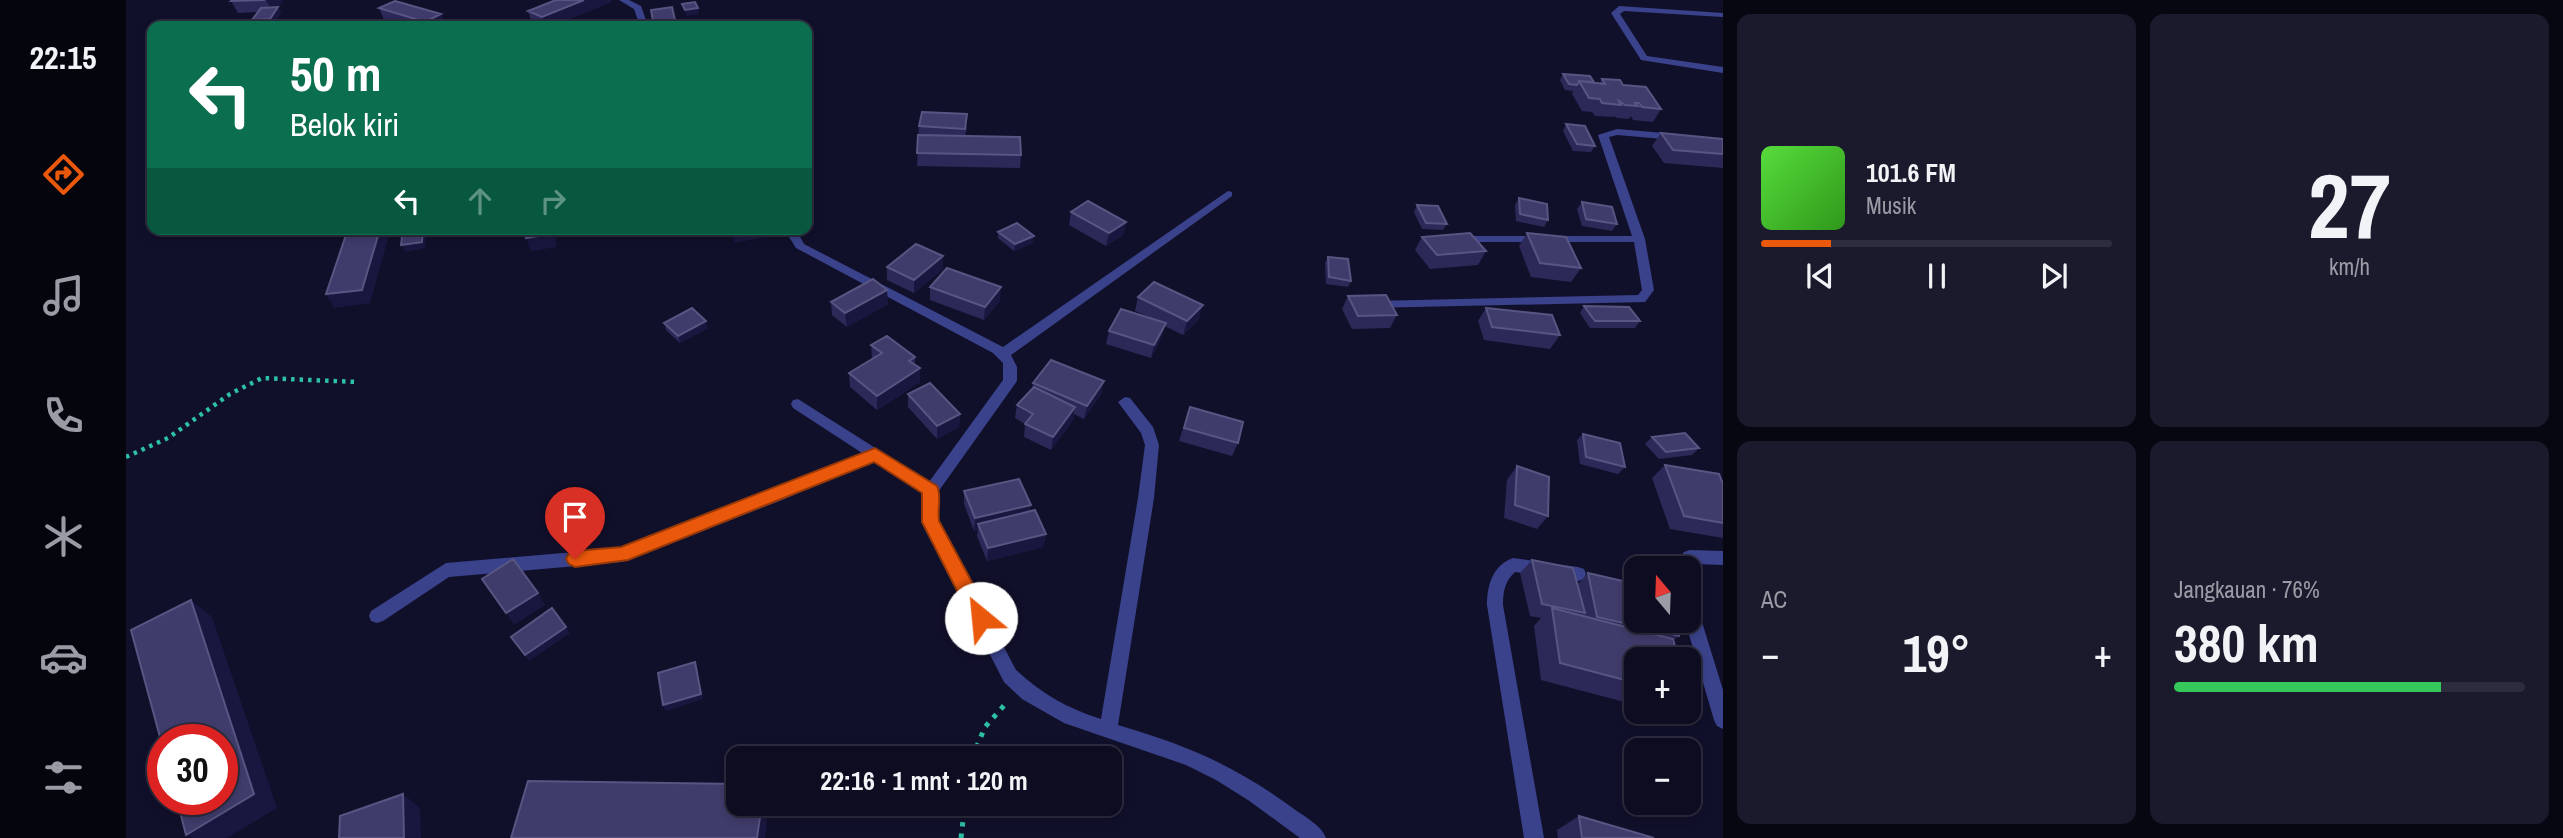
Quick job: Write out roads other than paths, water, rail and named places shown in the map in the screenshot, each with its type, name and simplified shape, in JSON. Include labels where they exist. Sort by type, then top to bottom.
[{"type":"street","points":[[623,0],[638,8],[642,21]]},
{"type":"street","points":[[1723,15],[1622,8],[1615,13],[1644,58],[1723,70]]},
{"type":"street","points":[[1361,305],[1641,299],[1648,290],[1639,239],[1604,135],[1617,132],[1683,138]]},
{"type":"street","points":[[1003,355],[1228,194]]},
{"type":"street","points":[[794,235],[800,246],[1003,355],[1013,369],[1010,381],[931,491],[928,508],[930,522],[1010,676],[1024,691],[1048,706],[1210,767],[1264,799],[1316,838]]},
{"type":"street","points":[[1447,239],[1639,239]]},
{"type":"street","points":[[1108,730],[1146,498],[1152,445],[1148,431],[1125,402]]},
{"type":"street","points":[[798,404],[931,491]]},
{"type":"street","points":[[377,616],[446,570],[622,555],[875,454]]},
{"type":"street","points":[[1701,557],[1723,558]]},
{"type":"street","points":[[1534,838],[1495,605],[1495,586],[1501,575],[1513,565],[1578,573]]},
{"type":"street","points":[[1697,634],[1723,720]]}]
